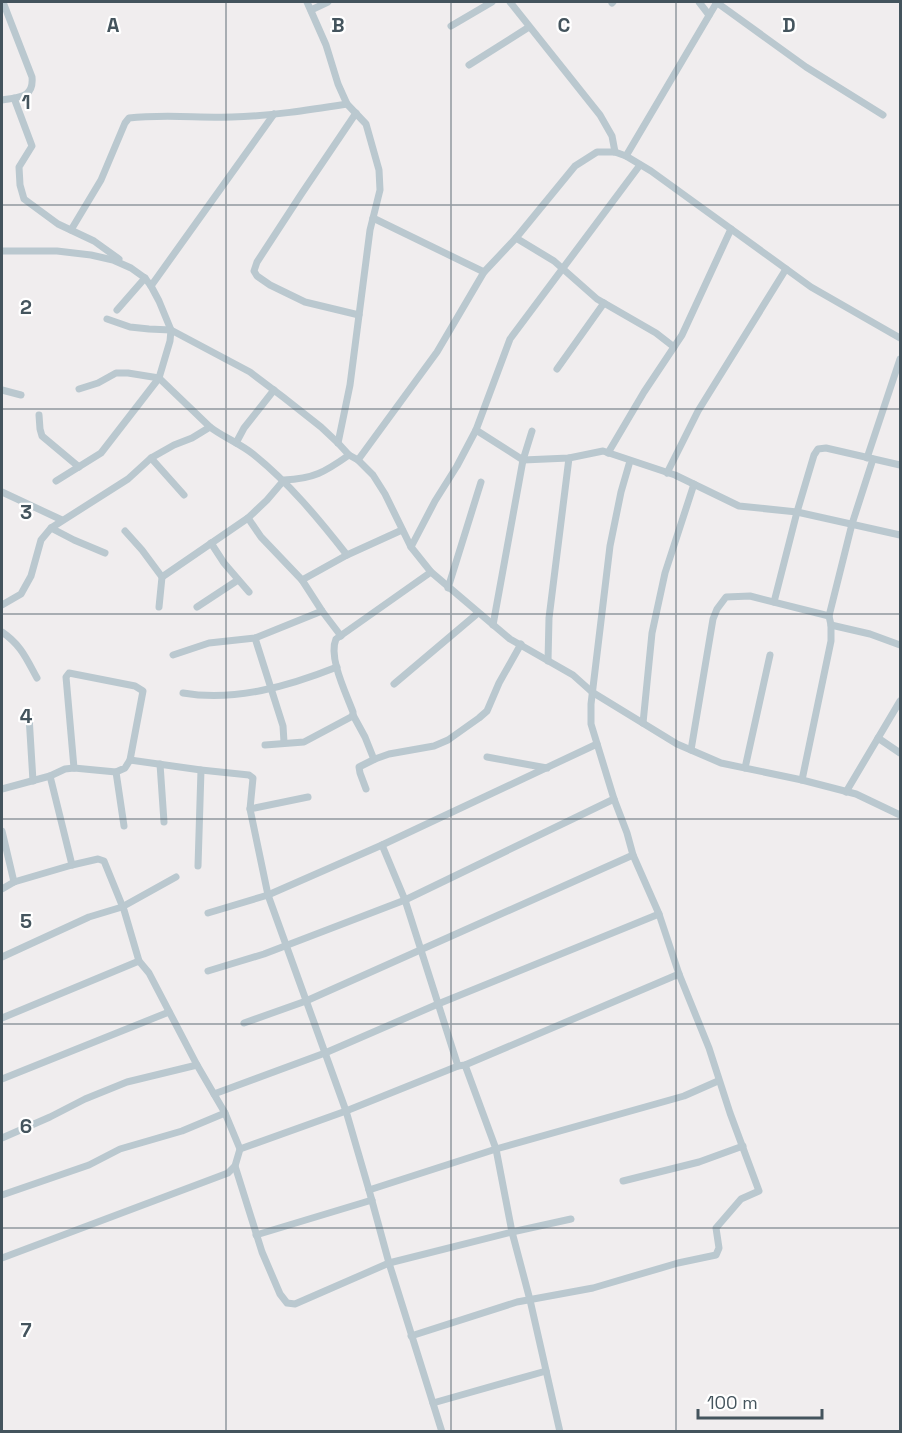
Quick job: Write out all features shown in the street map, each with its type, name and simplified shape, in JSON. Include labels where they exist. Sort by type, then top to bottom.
[{"type":"street","points":[[2,100],[28,93],[32,87],[32,77],[3,2]]},
{"type":"street","points":[[307,2],[326,45],[347,104],[366,124],[379,170],[380,189],[370,230],[350,385],[338,443]]},
{"type":"street","points":[[311,10],[328,2]]},
{"type":"street","points":[[451,26],[492,2]]},
{"type":"street","points":[[510,2],[600,115],[612,136],[615,152]]},
{"type":"street","points":[[699,2],[709,15]]},
{"type":"street","points":[[626,156],[717,2],[806,67],[883,115]]},
{"type":"street","points":[[469,65],[529,27]]},
{"type":"street","points":[[14,98],[32,147],[19,167],[24,199],[71,230],[94,241],[145,278],[159,301],[171,330],[159,378],[101,453],[56,481]]},
{"type":"street","points":[[71,230],[100,180],[129,118],[146,116],[233,117],[300,112],[347,104]]},
{"type":"street","points":[[356,113],[257,262],[254,271],[270,285],[305,302],[359,315]]},
{"type":"street","points":[[151,286],[274,114]]},
{"type":"street","points":[[358,460],[437,352],[484,272],[516,238],[575,166],[597,152],[615,152],[626,156],[811,286],[900,338]]},
{"type":"street","points":[[411,547],[476,430],[510,339],[640,165]]},
{"type":"street","points":[[373,218],[484,272]]},
{"type":"street","points":[[608,453],[644,392],[682,335],[731,229]]},
{"type":"street","points":[[516,238],[554,261],[597,299],[674,346]]},
{"type":"street","points":[[2,250],[57,251],[92,255],[113,260],[131,268]]},
{"type":"street","points":[[667,473],[698,411],[786,269]]},
{"type":"street","points":[[117,310],[145,278]]},
{"type":"street","points":[[556,369],[604,303]]},
{"type":"street","points":[[107,319],[130,327],[171,330],[250,372],[321,427],[373,475],[411,547],[431,572],[448,588],[510,639],[573,675],[592,692],[677,744],[721,763],[856,794],[900,816]]},
{"type":"street","points":[[802,780],[831,641],[829,616],[852,524],[900,359]]},
{"type":"street","points":[[79,389],[98,383],[116,373],[159,378],[210,427],[250,452],[284,480],[347,555]]},
{"type":"street","points":[[2,390],[21,395]]},
{"type":"street","points":[[236,443],[244,428],[273,390]]},
{"type":"street","points":[[39,415],[42,436],[79,467]]},
{"type":"street","points":[[2,605],[21,594],[31,576],[41,540],[51,528],[128,479],[151,458],[210,427]]},
{"type":"street","points":[[476,430],[523,460],[569,458],[603,451],[667,473],[739,506],[797,512],[900,535]]},
{"type":"street","points":[[493,625],[523,460],[532,431]]},
{"type":"street","points":[[774,602],[797,512],[814,455],[818,449],[826,448],[900,465]]},
{"type":"street","points":[[162,577],[248,518],[284,480],[302,479],[326,471],[349,455]]},
{"type":"street","points":[[151,458],[184,495]]},
{"type":"street","points":[[548,661],[549,618],[569,458]]},
{"type":"street","points":[[411,1336],[517,1302],[593,1288],[678,1263],[716,1255],[719,1248],[716,1228],[741,1199],[759,1191],[659,914],[633,855],[591,724],[592,692],[610,546],[630,461]]},
{"type":"street","points":[[448,588],[481,482]]},
{"type":"street","points":[[643,723],[652,633],[668,562],[694,484]]},
{"type":"street","points":[[2,492],[62,520]]},
{"type":"street","points":[[248,518],[261,537],[302,580],[341,636]]},
{"type":"street","points":[[51,528],[105,553]]},
{"type":"street","points":[[302,580],[347,555],[402,530]]},
{"type":"street","points":[[125,531],[142,549],[162,577],[159,607]]},
{"type":"street","points":[[211,543],[224,563],[249,592]]},
{"type":"street","points":[[375,759],[353,715],[337,667],[333,645],[336,639],[431,572]]},
{"type":"street","points":[[197,607],[238,580]]},
{"type":"street","points":[[691,750],[713,619],[726,597],[750,596],[829,616]]},
{"type":"street","points":[[173,655],[209,643],[255,638],[322,611]]},
{"type":"street","points":[[394,684],[478,613]]},
{"type":"street","points":[[831,625],[870,634],[900,645]]},
{"type":"street","points":[[2,632],[13,639],[23,651],[37,678]]},
{"type":"street","points":[[255,638],[283,726],[284,742]]},
{"type":"street","points":[[366,789],[359,766],[389,754],[434,746],[448,740],[487,711],[499,683],[521,644]]},
{"type":"street","points":[[745,768],[770,655]]},
{"type":"street","points":[[183,693],[196,696],[226,695],[271,688],[337,667]]},
{"type":"street","points":[[2,789],[50,776],[65,769],[116,772],[125,768],[130,760],[143,691],[135,686],[69,673],[66,677],[74,768]]},
{"type":"street","points":[[846,792],[900,701]]},
{"type":"street","points":[[265,745],[304,742],[353,715]]},
{"type":"street","points":[[29,716],[33,781]]},
{"type":"street","points":[[878,738],[900,753]]},
{"type":"street","points":[[208,913],[268,895],[382,845],[597,744]]},
{"type":"street","points":[[487,757],[547,768]]},
{"type":"street","points":[[130,760],[249,775],[253,778],[250,809],[268,895],[346,1111],[388,1263],[442,1431]]},
{"type":"street","points":[[160,764],[164,822]]},
{"type":"street","points":[[198,866],[201,770]]},
{"type":"street","points":[[116,772],[124,826]]},
{"type":"street","points":[[50,776],[72,865]]},
{"type":"street","points":[[250,809],[308,797]]},
{"type":"street","points":[[208,971],[287,946],[405,900],[614,799]]},
{"type":"street","points":[[2,831],[14,882]]},
{"type":"street","points":[[382,845],[405,900],[438,1004],[496,1149],[512,1232],[560,1431]]},
{"type":"street","points":[[244,1023],[306,1001],[633,855]]},
{"type":"street","points":[[2,889],[14,882],[72,865],[98,859],[104,861],[128,921],[139,961],[148,973],[225,1113],[240,1149],[235,1166],[228,1173],[2,1258]]},
{"type":"street","points":[[2,957],[89,917],[122,908],[176,877]]},
{"type":"street","points":[[214,1094],[325,1053],[438,1004],[659,914]]},
{"type":"street","points":[[2,1018],[139,961]]},
{"type":"street","points":[[240,1149],[346,1111],[679,974]]},
{"type":"street","points":[[2,1079],[169,1012]]},
{"type":"street","points":[[2,1138],[127,1082],[197,1065]]},
{"type":"street","points":[[369,1190],[496,1149],[684,1096],[718,1081]]},
{"type":"street","points":[[2,1195],[89,1165],[120,1149],[182,1131],[225,1113]]},
{"type":"street","points":[[623,1181],[699,1162],[743,1146]]},
{"type":"street","points":[[235,1166],[256,1235],[280,1294],[287,1303],[295,1304],[388,1263],[571,1219]]},
{"type":"street","points":[[256,1235],[372,1200]]},
{"type":"street","points":[[433,1403],[546,1371]]}]
